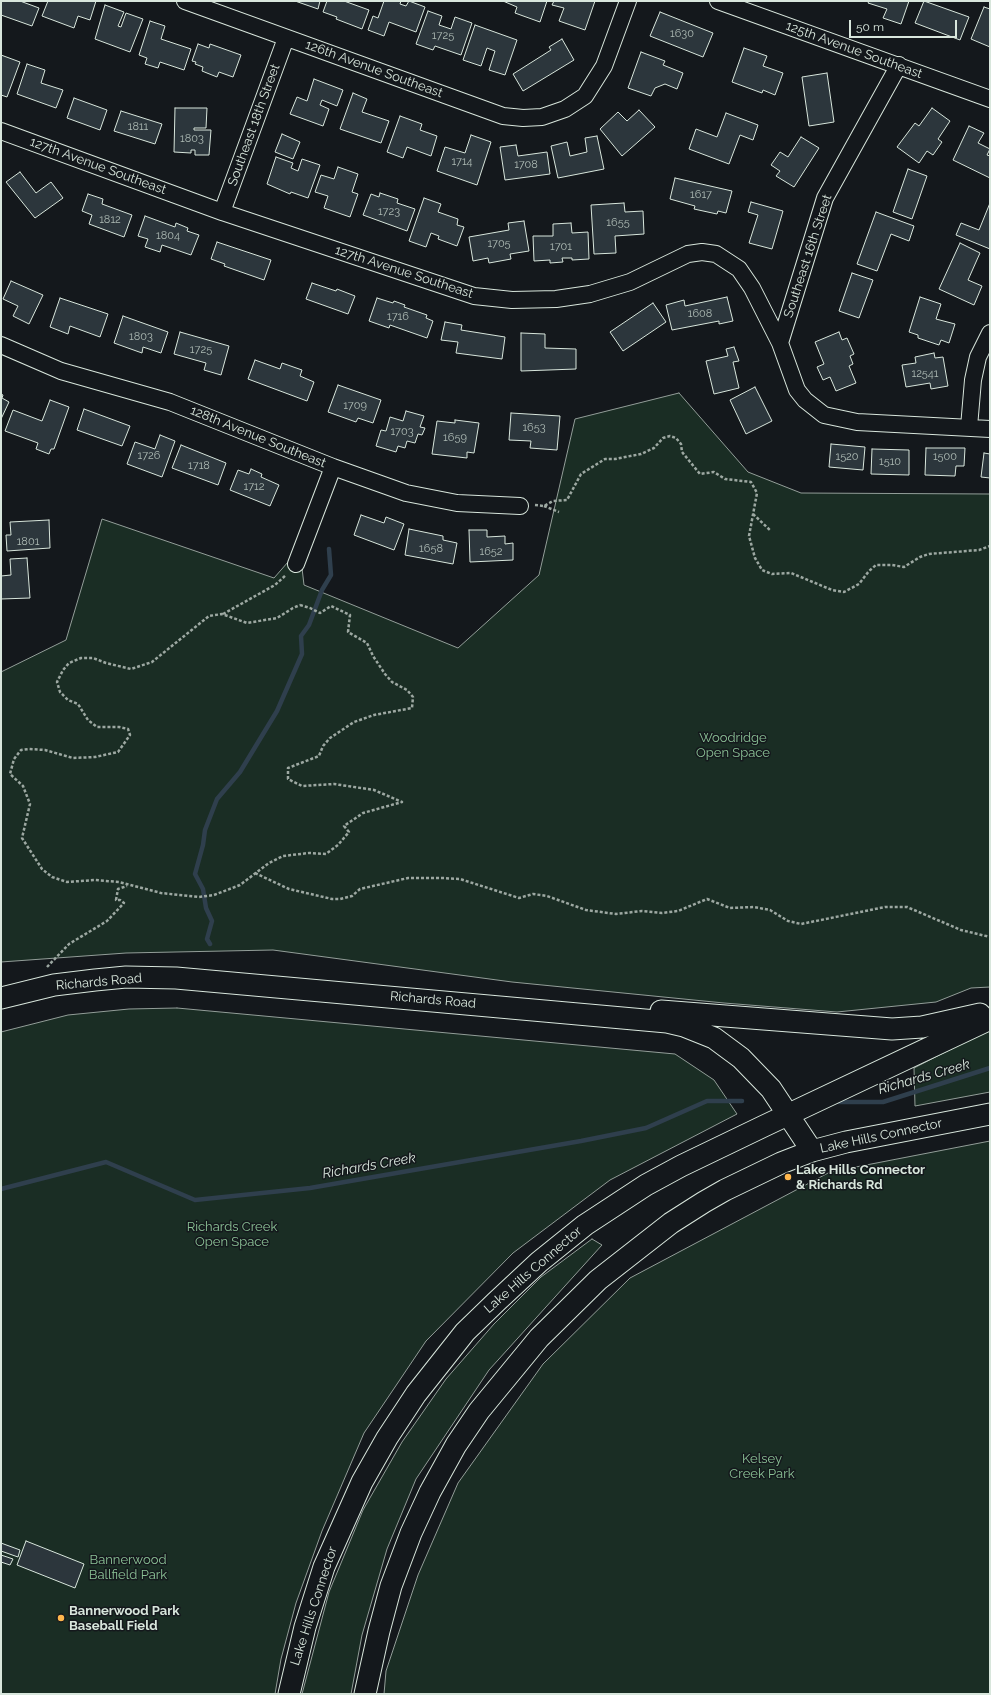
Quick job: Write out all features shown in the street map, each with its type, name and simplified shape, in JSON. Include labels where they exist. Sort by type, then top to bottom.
[{"type":"main road","name":"Richards Road","points":[[1,998],[54,985],[103,979],[126,977],[176,978],[563,1011],[667,1022],[684,1026],[714,1038],[757,1073],[771,1089],[812,1151]]},
{"type":"main road","points":[[563,1011],[668,1011],[892,1029],[934,1025],[990,1011]]},
{"type":"main road","name":"Lake Hills Connector","points":[[289,1694],[305,1627],[324,1567],[362,1482],[416,1394],[465,1332],[539,1262],[585,1225],[619,1201],[681,1166],[990,1019]]},
{"type":"main road","name":"Lake Hills Connector","points":[[365,1694],[379,1631],[392,1586],[411,1533],[426,1499],[460,1439],[479,1410],[539,1338],[598,1280],[671,1223],[725,1190],[812,1151],[882,1134],[990,1114]]},
{"type":"street","name":"126th Avenue Southeast","points":[[185,1],[503,116],[523,118],[542,117],[565,109],[585,96],[604,66],[628,1]]},
{"type":"street","name":"125th Avenue Southeast","points":[[718,1],[990,98]]},
{"type":"street","name":"Southeast 18th Street","points":[[222,212],[286,38]]},
{"type":"street","name":"Southeast 16th Street","points":[[780,343],[825,198],[899,65]]},
{"type":"street","name":"127th Avenue Southeast","points":[[1,131],[222,212],[446,288],[474,296],[512,300],[556,299],[590,294],[630,282],[688,254],[702,252],[716,254],[739,269],[752,288],[780,343],[798,390],[805,400],[824,415],[856,422],[990,429]]},
{"type":"street","points":[[969,427],[973,380],[978,357],[990,333]]},
{"type":"street","name":"128th Avenue Southeast","points":[[1,345],[61,371],[170,402],[333,467],[406,493],[428,499],[483,505],[520,506]]},
{"type":"street","points":[[296,564],[333,467]]},
{"type":"path","points":[[544,506],[553,501],[567,500],[581,474],[604,459],[615,459],[641,454],[654,448],[663,438],[670,436],[676,438],[681,444],[682,452],[700,474],[714,472],[725,479],[751,482],[757,493],[749,536],[755,558],[762,570],[772,574],[791,572],[832,590],[844,592],[859,584],[869,571],[876,565],[904,567],[920,557],[929,554],[979,550],[988,546]]},
{"type":"path","points":[[520,506],[544,506],[559,512]]},
{"type":"path","points":[[753,514],[771,532]]},
{"type":"path","points":[[222,614],[247,623],[277,618],[293,608],[300,606],[310,608],[320,614],[331,606],[350,615],[348,632],[367,643],[373,656],[385,674],[392,682],[407,690],[413,697],[412,708],[380,714],[354,722],[330,738],[322,746],[319,756],[288,768],[288,779],[302,786],[334,784],[374,790],[402,802],[363,813],[344,826],[349,832],[338,845],[326,854],[309,853],[283,856],[255,873],[240,885],[214,895],[199,897],[161,893],[127,886],[118,882],[94,880],[67,882],[52,878],[42,869],[22,838],[30,804],[23,786],[10,774],[14,760],[21,750],[29,749],[45,750],[73,758],[95,757],[118,752],[130,735],[128,730],[119,727],[96,727],[88,720],[78,704],[68,700],[60,692],[57,682],[63,670],[69,663],[81,658],[93,658],[131,669],[152,662],[208,616],[222,614],[275,585],[290,573],[296,564]]},
{"type":"path","points":[[255,873],[288,889],[312,896],[340,899],[352,896],[360,890],[408,878],[442,878],[460,879],[519,898],[533,894],[547,896],[586,910],[616,914],[642,911],[662,914],[678,910],[707,899],[730,908],[754,907],[770,910],[788,921],[801,924],[886,907],[907,907],[961,930],[990,937]]},
{"type":"path","points":[[47,967],[69,944],[107,921],[124,904],[120,900],[116,900],[118,889],[127,886]]},
{"type":"green space","name":"Woodridge Open Space","points":[[679,393],[748,472],[801,493],[990,494],[990,987],[971,988],[936,1002],[837,1012],[724,1003],[512,982],[273,950],[126,953],[1,962],[1,672],[66,640],[102,519],[274,578],[288,562],[302,568],[304,585],[458,648],[539,575],[575,419]]},
{"type":"green space","name":"Richards Creek Open Space","points":[[177,1008],[675,1054],[714,1080],[737,1114],[610,1180],[513,1253],[426,1341],[364,1433],[322,1531],[296,1603],[281,1659],[275,1694],[1,1694],[1,1032],[68,1015],[129,1009]]},
{"type":"green space","points":[[990,1029],[990,1092],[915,1106],[914,1068]]},
{"type":"green space","name":"Kelsey Creek Park","points":[[990,1141],[990,1694],[384,1694],[386,1671],[418,1575],[458,1483],[543,1364],[630,1278],[830,1172]]},
{"type":"green space","points":[[592,1239],[602,1245],[489,1370],[416,1479],[387,1549],[362,1635],[351,1694],[302,1694],[329,1592],[363,1510],[402,1442],[446,1379],[494,1324],[541,1277]]},
{"type":"building","points":[[1,1],[20,1],[39,8],[32,26],[1,15]]},
{"type":"building","points":[[48,1],[96,1],[90,20],[78,16],[74,28],[42,16]]},
{"type":"building","points":[[295,1],[320,1],[318,9]]},
{"type":"building","points":[[327,1],[344,1],[369,10],[362,29],[336,19],[337,17],[323,12]]},
{"type":"building","points":[[384,1],[401,1],[400,4],[406,6],[409,1],[425,7],[416,32],[389,22],[384,36],[368,30],[373,16],[378,18]]},
{"type":"building","points":[[503,1],[547,1],[540,22],[515,13],[517,7]]},
{"type":"building","points":[[554,1],[595,1],[585,30],[559,21],[564,8],[552,5]]},
{"type":"building","points":[[869,1],[909,1],[901,24],[883,18],[887,9],[868,3]]},
{"type":"building","points":[[924,1],[969,17],[960,40],[915,23]]},
{"type":"building","points":[[105,5],[124,12],[118,26],[121,27],[126,13],[143,19],[130,52],[95,39]]},
{"type":"building","points":[[984,7],[990,9],[990,47],[971,39]]},
{"type":"building","points":[[428,11],[442,16],[439,25],[451,29],[455,17],[472,23],[461,55],[435,46],[433,50],[416,44]]},
{"type":"building","points":[[660,12],[713,33],[703,57],[650,36]]},
{"type":"building","points":[[150,21],[165,26],[161,39],[191,49],[184,70],[160,62],[158,68],[145,64],[147,58],[139,55]]},
{"type":"building","points":[[475,25],[517,40],[505,75],[489,70],[495,51],[487,48],[481,66],[463,60]]},
{"type":"building","points":[[562,39],[574,60],[523,91],[513,74],[551,50],[549,47]]},
{"type":"building","points":[[198,44],[209,48],[210,44],[241,55],[233,77],[219,72],[217,77],[202,71],[203,67],[192,61]]},
{"type":"building","points":[[744,48],[767,56],[763,66],[783,73],[775,95],[763,90],[762,93],[732,82]]},
{"type":"building","points":[[641,52],[665,61],[663,65],[683,73],[677,89],[665,84],[655,88],[651,96],[628,88]]},
{"type":"building","points":[[1,55],[20,62],[7,97],[1,95]]},
{"type":"building","points":[[27,64],[45,70],[41,83],[63,90],[56,108],[17,94]]},
{"type":"building","points":[[827,73],[834,122],[809,126],[802,77]]},
{"type":"building","points":[[314,79],[343,90],[337,106],[322,100],[320,105],[329,109],[323,126],[290,114],[297,97],[307,101]]},
{"type":"building","points":[[353,93],[367,99],[362,112],[389,121],[381,143],[340,129]]},
{"type":"building","points":[[74,98],[107,110],[100,130],[67,118]]},
{"type":"building","points":[[175,108],[207,108],[206,128],[194,128],[194,130],[211,130],[209,155],[195,155],[195,150],[191,150],[191,153],[174,152]]},
{"type":"building","points":[[932,108],[950,121],[938,139],[942,142],[933,155],[927,151],[919,163],[897,147],[915,123],[919,126]]},
{"type":"building","points":[[639,110],[655,127],[622,156],[600,129],[618,112],[627,121]]},
{"type":"building","points":[[121,111],[162,124],[155,144],[114,131]]},
{"type":"building","points":[[726,113],[758,125],[753,140],[740,135],[729,164],[689,149],[696,129],[717,137]]},
{"type":"building","points":[[400,116],[422,124],[420,130],[437,136],[431,156],[407,147],[403,158],[387,152]]},
{"type":"building","points":[[969,126],[984,133],[978,143],[990,149],[987,155],[990,156],[990,178],[953,160]]},
{"type":"building","points":[[282,134],[300,142],[293,159],[275,152]]},
{"type":"building","points":[[471,135],[491,142],[477,185],[437,171],[445,147],[465,153]]},
{"type":"building","points":[[597,136],[604,169],[558,178],[551,146],[567,142],[570,156],[587,152],[585,138]]},
{"type":"building","points":[[801,137],[819,148],[794,187],[776,176],[780,171],[771,165],[780,152],[788,157]]},
{"type":"building","points":[[516,145],[518,156],[547,152],[550,174],[505,180],[500,147]]},
{"type":"building","points":[[276,157],[293,163],[291,168],[298,171],[302,159],[320,165],[308,198],[291,192],[290,194],[267,184]]},
{"type":"building","points":[[338,167],[358,174],[352,192],[358,194],[350,217],[324,208],[328,196],[315,192],[321,175],[334,179]]},
{"type":"building","points":[[908,169],[927,176],[912,219],[893,212]]},
{"type":"building","points":[[20,172],[36,193],[51,182],[63,198],[35,218],[6,182]]},
{"type":"building","points":[[675,178],[732,191],[726,213],[718,211],[717,214],[694,209],[695,206],[670,199]]},
{"type":"building","points":[[380,193],[398,199],[397,203],[415,209],[407,231],[363,215],[371,194],[379,197]]},
{"type":"building","points":[[88,194],[103,199],[102,204],[132,215],[124,237],[89,224],[92,215],[82,211]]},
{"type":"building","points":[[424,198],[441,204],[438,212],[458,219],[457,225],[464,227],[457,246],[438,239],[439,236],[431,233],[426,247],[409,241]]},
{"type":"building","points":[[751,202],[783,211],[772,249],[749,243],[758,215],[748,212]]},
{"type":"building","points":[[624,203],[625,212],[643,211],[644,234],[615,236],[616,253],[594,254],[591,205]]},
{"type":"building","points":[[990,203],[990,249],[956,235],[961,223],[979,230]]},
{"type":"building","points":[[876,212],[914,226],[909,241],[891,234],[877,271],[857,264]]},
{"type":"building","points":[[145,216],[175,227],[176,223],[188,228],[187,231],[199,235],[191,255],[162,245],[160,252],[145,247],[148,239],[138,236]]},
{"type":"building","points":[[524,221],[529,251],[510,254],[511,259],[489,263],[488,258],[473,261],[469,237],[509,230],[508,223]]},
{"type":"building","points":[[571,223],[572,233],[588,232],[589,259],[572,260],[572,258],[562,258],[563,262],[550,263],[550,260],[534,261],[533,236],[553,236],[553,224]]},
{"type":"building","points":[[217,242],[271,260],[264,280],[224,266],[225,264],[211,259]]},
{"type":"building","points":[[960,243],[980,253],[968,280],[982,286],[974,305],[939,289]]},
{"type":"building","points":[[852,273],[873,280],[859,318],[839,311]]},
{"type":"building","points":[[11,281],[43,295],[29,324],[13,316],[18,306],[3,299]]},
{"type":"building","points":[[312,283],[336,291],[337,289],[355,296],[348,314],[306,299]]},
{"type":"building","points":[[727,297],[733,321],[719,324],[719,321],[672,330],[666,305],[684,300],[685,306]]},
{"type":"building","points":[[920,297],[941,304],[936,319],[955,324],[949,343],[941,340],[939,345],[918,338],[918,335],[909,332]]},
{"type":"building","points":[[60,298],[108,314],[100,337],[70,326],[68,334],[50,327]]},
{"type":"building","points":[[377,298],[393,303],[394,301],[405,305],[404,307],[427,315],[426,318],[433,321],[427,338],[390,325],[389,328],[369,321]]},
{"type":"building","points":[[653,303],[666,322],[623,351],[610,332]]},
{"type":"building","points":[[123,316],[168,332],[161,353],[143,347],[142,353],[114,343]]},
{"type":"building","points":[[445,322],[462,325],[461,330],[505,337],[502,359],[456,353],[458,342],[441,340]]},
{"type":"building","points":[[180,332],[229,346],[221,375],[204,370],[206,363],[174,354]]},
{"type":"building","points":[[839,332],[842,340],[847,338],[854,354],[850,356],[853,364],[849,366],[856,383],[836,391],[830,377],[823,380],[817,367],[824,364],[815,342]]},
{"type":"building","points":[[521,333],[545,334],[545,348],[576,349],[576,369],[521,371]]},
{"type":"building","points":[[734,347],[739,361],[733,362],[739,388],[714,394],[706,361],[728,356],[726,349]]},
{"type":"building","points":[[934,353],[935,358],[943,357],[948,386],[931,389],[930,383],[906,387],[902,365],[916,363],[915,357]]},
{"type":"building","points":[[255,360],[280,369],[282,363],[302,370],[300,376],[314,382],[307,401],[248,379]]},
{"type":"building","points":[[338,385],[381,400],[373,423],[358,418],[356,422],[328,412]]},
{"type":"building","points":[[755,387],[772,421],[746,434],[730,400]]},
{"type":"building","points":[[1,394],[3,395],[2,398],[9,402],[1,419]]},
{"type":"building","points":[[50,400],[69,407],[54,449],[51,449],[49,454],[36,449],[38,443],[5,431],[13,410],[42,421]]},
{"type":"building","points":[[84,409],[130,426],[122,446],[77,430]]},
{"type":"building","points":[[406,411],[424,416],[420,427],[425,428],[422,435],[418,434],[415,443],[407,441],[405,448],[398,446],[396,452],[376,446],[381,430],[386,431],[390,417],[403,421]]},
{"type":"building","points":[[511,413],[560,416],[557,450],[530,448],[531,441],[509,440]]},
{"type":"building","points":[[455,420],[479,423],[474,453],[467,452],[467,458],[432,454],[437,421],[455,423]]},
{"type":"building","points":[[160,435],[175,441],[162,477],[127,464],[135,442],[155,449]]},
{"type":"building","points":[[831,444],[865,447],[863,470],[829,467]]},
{"type":"building","points":[[181,445],[226,463],[218,485],[172,468]]},
{"type":"building","points":[[926,448],[965,448],[964,466],[956,466],[955,476],[925,475]]},
{"type":"building","points":[[872,449],[909,450],[909,475],[871,474]]},
{"type":"building","points":[[984,453],[990,454],[990,478],[981,477]]},
{"type":"building","points":[[251,469],[262,474],[261,477],[279,485],[270,506],[230,490],[238,470],[249,474]]},
{"type":"building","points":[[361,515],[384,523],[386,517],[404,524],[394,550],[354,535]]},
{"type":"building","points":[[49,520],[50,548],[7,551],[6,535],[11,535],[10,522]]},
{"type":"building","points":[[409,529],[443,536],[443,540],[457,543],[453,564],[405,555]]},
{"type":"building","points":[[469,530],[487,530],[487,537],[505,536],[505,544],[513,543],[513,560],[470,562]]},
{"type":"building","points":[[27,558],[30,598],[1,599],[1,576],[11,575],[10,559]]},
{"type":"building","points":[[26,1541],[84,1564],[75,1588],[17,1565]]},
{"type":"building","points":[[1,1543],[20,1550],[18,1557],[1,1551]]},
{"type":"building","points":[[1,1555],[13,1559],[10,1565],[1,1562]]},
{"type":"waterway","points":[[210,944],[207,939],[212,921],[206,908],[203,889],[195,874],[203,845],[205,830],[217,799],[240,772],[277,711],[302,654],[301,636],[309,625],[322,590],[331,575],[329,549]]},
{"type":"waterway","name":"Richards Creek","points":[[839,1102],[883,1102],[990,1068]]},
{"type":"waterway","name":"Richards Creek","points":[[1,1189],[106,1162],[195,1200],[310,1188],[581,1141],[646,1128],[707,1101],[742,1101]]},
{"type":"place","name":"Lake Hills Connector & Richards Rd","points":[[788,1177]]},
{"type":"place","name":"Bannerwood Park Baseball Field","points":[[61,1618]]},
{"type":"park label","name":"Bannerwood Ballfield Park","points":[[128,1568]]}]
